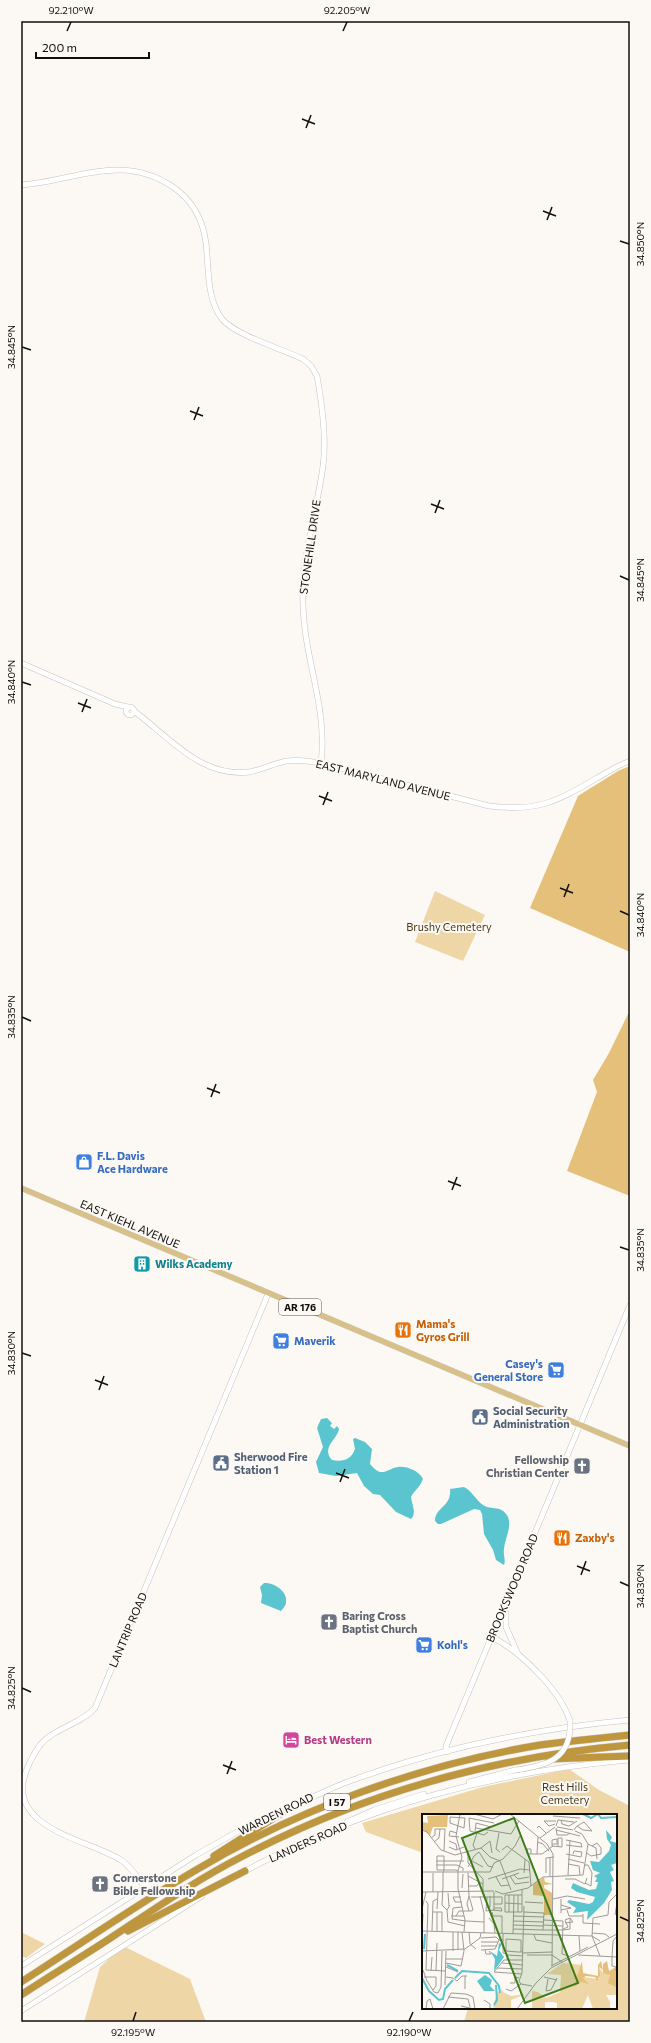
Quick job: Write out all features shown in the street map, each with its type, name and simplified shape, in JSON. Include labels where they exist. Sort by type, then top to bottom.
[{"type":"highway","name":"I 57","points":[[21,1982],[196,1870],[307,1814],[415,1775],[515,1750],[577,1740],[630,1735]]},
{"type":"highway","name":"I 57","points":[[21,1995],[207,1876],[242,1856],[312,1823],[388,1793],[470,1770],[529,1758],[630,1745]]},
{"type":"highway","points":[[529,1758],[542,1760],[630,1756]]},
{"type":"highway","points":[[196,1870],[225,1848],[288,1809]]},
{"type":"highway","points":[[106,1941],[245,1871]]},
{"type":"main road","name":"STONEHILL DRIVE","points":[[21,185],[124,169],[153,175],[182,194],[196,212],[206,242],[210,292],[222,319],[243,333],[303,359],[311,366],[317,376],[324,449],[323,467],[310,531],[303,604],[305,632],[323,728],[321,763]]},
{"type":"main road","name":"EAST MARYLAND AVENUE","points":[[21,663],[127,709],[128,714],[134,712],[195,760],[213,769],[235,773],[250,772],[286,761],[298,760],[321,763],[490,806],[513,809],[546,805],[562,799],[611,770],[630,761]]},
{"type":"main road","name":"EAST KIEHL AVENUE","points":[[21,1188],[268,1294],[630,1446]]},
{"type":"main road","name":"LANTRIP ROAD","points":[[145,1887],[123,1861],[99,1848],[47,1825],[33,1816],[24,1800],[22,1789],[23,1782],[27,1770],[41,1744],[95,1708],[268,1294]]},
{"type":"main road","name":"BROOKSWOOD ROAD","points":[[447,1752],[446,1746],[630,1305]]},
{"type":"main road","points":[[508,1598],[505,1616],[506,1627],[519,1656]]},
{"type":"main road","points":[[338,1828],[353,1818],[398,1801],[515,1770],[537,1768],[549,1764],[559,1756],[569,1738],[570,1721],[561,1700],[519,1656],[510,1648],[492,1637]]},
{"type":"main road","name":"WARDEN ROAD","points":[[21,1966],[145,1887],[244,1828],[319,1794],[370,1774],[447,1752],[528,1733],[630,1720]]},
{"type":"main road","name":"LANDERS ROAD","points":[[21,2011],[245,1871],[338,1828],[412,1802],[468,1786],[565,1767],[630,1760]]},
{"type":"green space","name":"Brushy Cemetery","points":[[435,891],[485,915],[463,961],[415,942]]},
{"type":"green space","name":"Rest Hills Cemetery","points":[[569,1769],[599,1790],[630,1806],[630,2022],[464,2022],[468,2009],[617,2009],[617,1814],[422,1814],[422,1853],[366,1832],[362,1823],[483,1787]]},
{"type":"green space","points":[[21,1932],[45,1944],[26,1958],[21,1956]]},
{"type":"green space","points":[[123,1946],[190,1979],[206,2022],[84,2022],[100,1967]]},
{"type":"shaded area","points":[[630,766],[630,952],[530,908],[578,796],[618,771]]},
{"type":"shaded area","points":[[630,1010],[630,1196],[567,1171],[597,1092],[593,1080],[609,1053]]},
{"type":"water","points":[[327,1418],[332,1423],[330,1426],[334,1429],[337,1426],[339,1429],[328,1451],[332,1460],[340,1461],[349,1458],[355,1449],[353,1439],[355,1438],[365,1442],[372,1449],[370,1464],[374,1469],[384,1472],[398,1467],[405,1467],[421,1476],[423,1479],[422,1482],[411,1497],[414,1514],[411,1519],[396,1512],[380,1495],[373,1494],[364,1486],[357,1473],[336,1476],[319,1473],[316,1462],[323,1447],[317,1428],[321,1419]]},
{"type":"water","points":[[464,1487],[483,1505],[502,1510],[508,1517],[509,1529],[504,1549],[504,1565],[496,1560],[493,1550],[484,1534],[482,1514],[480,1510],[474,1509],[441,1524],[438,1524],[435,1521],[436,1516],[448,1500],[450,1489]]},
{"type":"water","points":[[264,1583],[272,1584],[285,1594],[286,1603],[281,1611],[261,1603],[262,1595],[260,1587]]},
{"type":"place","name":"F.L. Davis Ace Hardware","points":[[84,1162]]},
{"type":"place","name":"Wilks Academy","points":[[142,1264]]},
{"type":"place","name":"Mama's Gyros Grill","points":[[403,1330]]},
{"type":"place","name":"Maverik","points":[[281,1341]]},
{"type":"place","name":"Casey's General Store","points":[[556,1370]]},
{"type":"place","name":"Social Security Administration","points":[[480,1417]]},
{"type":"place","name":"Sherwood Fire Station 1","points":[[221,1463]]},
{"type":"place","name":"Fellowship Christian Center","points":[[582,1466]]},
{"type":"place","name":"Zaxby's","points":[[562,1538]]},
{"type":"place","name":"Baring Cross Baptist Church","points":[[329,1622]]},
{"type":"place","name":"Kohl's","points":[[424,1645]]},
{"type":"place","name":"Best Western","points":[[291,1740]]},
{"type":"place","name":"Cornerstone Bible Fellowship","points":[[100,1884]]}]
